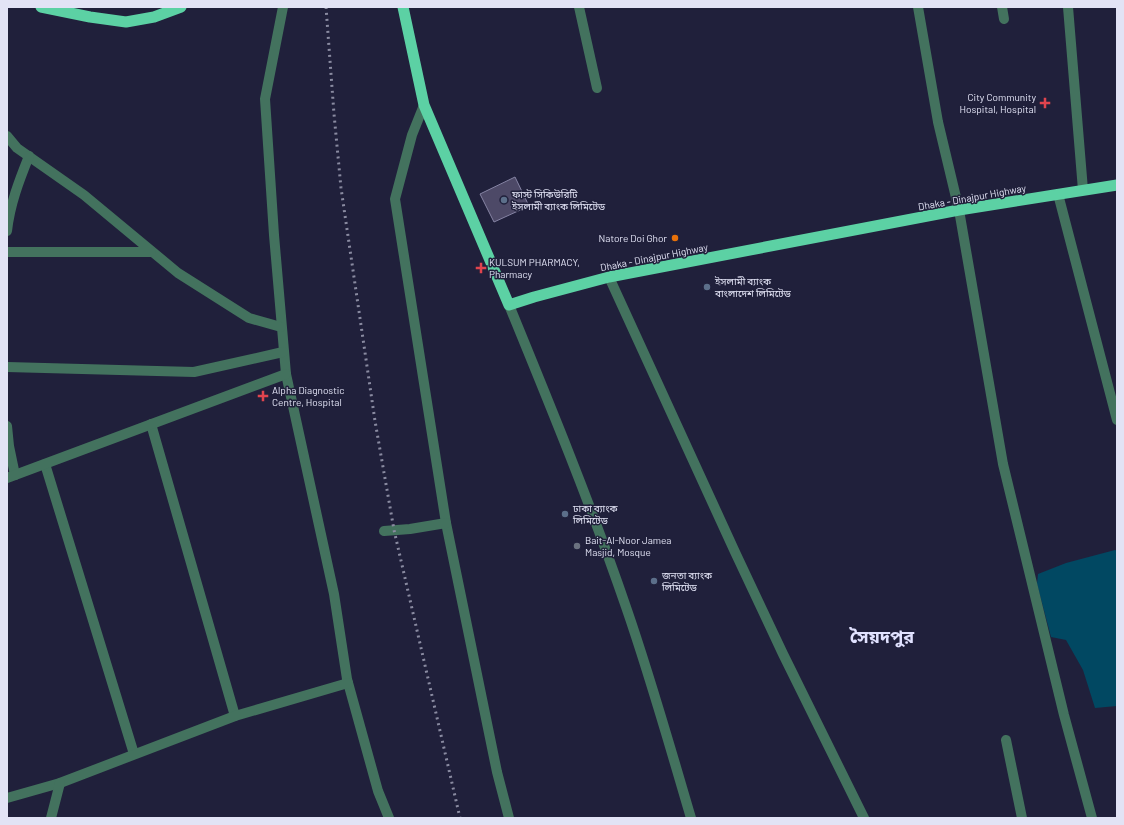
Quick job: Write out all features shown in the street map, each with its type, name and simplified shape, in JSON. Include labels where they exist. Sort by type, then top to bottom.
[{"type":"highway","points":[[41,7],[90,17],[126,22],[154,16],[181,7]]},
{"type":"highway","points":[[403,7],[424,105],[509,305]]},
{"type":"highway","name":"Dhaka - Dinajpur Highway","points":[[509,305],[534,297],[609,278],[959,210],[1117,184]]},
{"type":"street","points":[[283,7],[265,99],[283,352],[286,374],[334,594],[348,683],[378,791],[389,818]]},
{"type":"street","points":[[579,7],[597,88]]},
{"type":"street","points":[[918,7],[938,122],[959,210],[1003,464],[1064,715],[1092,818]]},
{"type":"street","points":[[1002,7],[1004,19]]},
{"type":"street","points":[[1068,7],[1083,190]]},
{"type":"street","points":[[424,105],[412,135],[396,199],[446,523],[497,772],[509,818]]},
{"type":"street","points":[[7,136],[17,148],[84,195],[178,273],[249,318],[281,327]]},
{"type":"street","points":[[7,231],[8,218],[16,187],[29,156]]},
{"type":"street","points":[[1058,194],[1117,420]]},
{"type":"street","points":[[7,252],[151,252]]},
{"type":"street","points":[[609,278],[741,566],[786,661],[864,818]]},
{"type":"street","points":[[509,305],[561,431],[626,606],[661,715],[691,818]]},
{"type":"street","points":[[7,367],[194,372],[283,352]]},
{"type":"street","points":[[7,426],[11,476],[286,374]]},
{"type":"street","points":[[151,424],[235,716]]},
{"type":"street","points":[[45,464],[134,754]]},
{"type":"street","points":[[384,531],[410,529],[446,523]]},
{"type":"street","points":[[7,798],[60,783],[235,716],[348,683]]},
{"type":"street","points":[[1006,740],[1022,818]]},
{"type":"street","points":[[51,818],[60,783]]},
{"type":"water","points":[[1115,550],[1117,551],[1117,706],[1095,708],[1083,670],[1066,640],[1051,637],[1037,584],[1038,574],[1066,563]]},
{"type":"building","name":"ফাস্ট সিকিউরিটি ইসলামী ব্যাংক লিমিটেড","points":[[515,177],[529,206],[494,222],[480,194]]},
{"type":"railway","points":[[326,7],[341,188],[375,421],[394,530],[460,818]]},
{"type":"place","name":"City Community Hospital, Hospital","points":[[1045,103]]},
{"type":"place","name":"ফাস্ট সিকিউরিটি ইসলামী ব্যাংক লিমিটেড","points":[[504,200]]},
{"type":"place","name":"Natore Doi Ghor","points":[[675,238]]},
{"type":"place","name":"KULSUM PHARMACY, Pharmacy","points":[[481,268]]},
{"type":"place","name":"ইসলামী ব্যাংক বাংলাদেশ লিমিটেড","points":[[707,287]]},
{"type":"place","name":"Alpha Diagnostic Centre, Hospital","points":[[263,396]]},
{"type":"place","name":"ঢাকা ব্যাংক লিমিটেড","points":[[565,514]]},
{"type":"place","name":"Bait-Al-Noor Jamea Masjid, Mosque","points":[[577,546]]},
{"type":"place","name":"জনতা ব্যাংক লিমিটেড","points":[[654,581]]},
{"type":"district","name":"সৈয়দপুর","points":[[882,636]]}]
